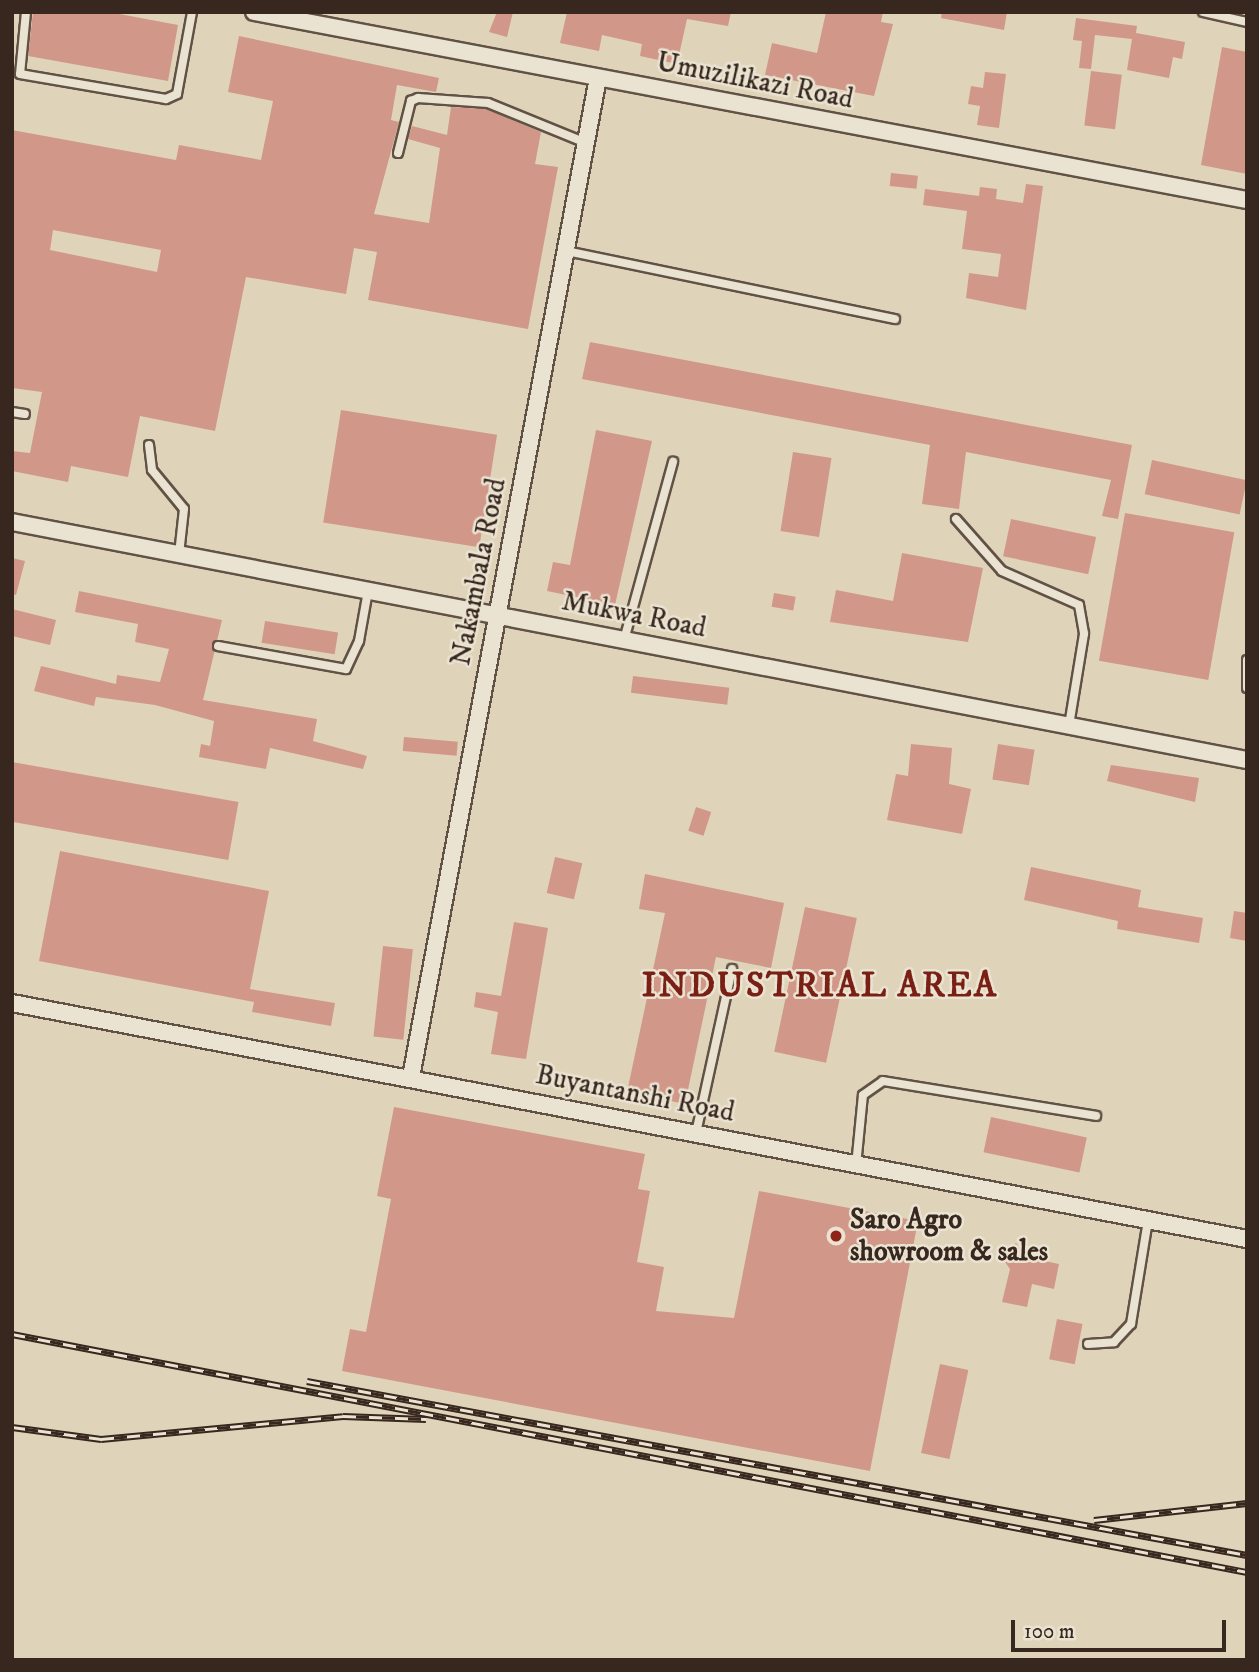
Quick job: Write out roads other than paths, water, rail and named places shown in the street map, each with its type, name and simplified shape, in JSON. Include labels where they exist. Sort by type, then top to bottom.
[{"type":"street","name":"Umuzilikazi Road","points":[[254,12],[1247,200]]},
{"type":"street","name":"Nakambala Road","points":[[411,1076],[598,78]]},
{"type":"street","name":"Mukwa Road","points":[[12,522],[1247,760]]},
{"type":"street","name":"Buyantanshi Road","points":[[12,1003],[411,1076],[856,1166],[1247,1239]]},
{"type":"lane","points":[[26,12],[20,74],[166,99],[177,94],[192,12]]},
{"type":"lane","points":[[1203,12],[1247,22]]},
{"type":"lane","points":[[398,153],[411,102],[418,98],[488,103],[586,143]]},
{"type":"lane","points":[[566,251],[895,319]]},
{"type":"lane","points":[[12,412],[26,414]]},
{"type":"lane","points":[[149,445],[152,470],[184,509],[179,554]]},
{"type":"lane","points":[[624,640],[673,461]]},
{"type":"lane","points":[[956,519],[1002,571],[1079,605],[1084,634],[1069,726]]},
{"type":"lane","points":[[218,646],[345,669],[359,641],[368,590]]},
{"type":"lane","points":[[1247,660],[1247,688]]},
{"type":"lane","points":[[696,1133],[732,969]]},
{"type":"lane","points":[[856,1166],[863,1095],[883,1081],[1096,1116]]},
{"type":"lane","points":[[1088,1344],[1114,1342],[1131,1324],[1148,1220]]},
{"type":"railway","points":[[12,1334],[1247,1572]]},
{"type":"railway","points":[[307,1381],[1247,1555]]},
{"type":"railway","points":[[12,1427],[101,1439],[343,1416],[426,1419]]},
{"type":"railway","points":[[1094,1520],[1247,1503]]},
{"type":"place","name":"Saro Agro showroom & sales","points":[[836,1236]]},
{"type":"district","name":"INDUSTRIAL AREA","points":[[820,986]]}]
